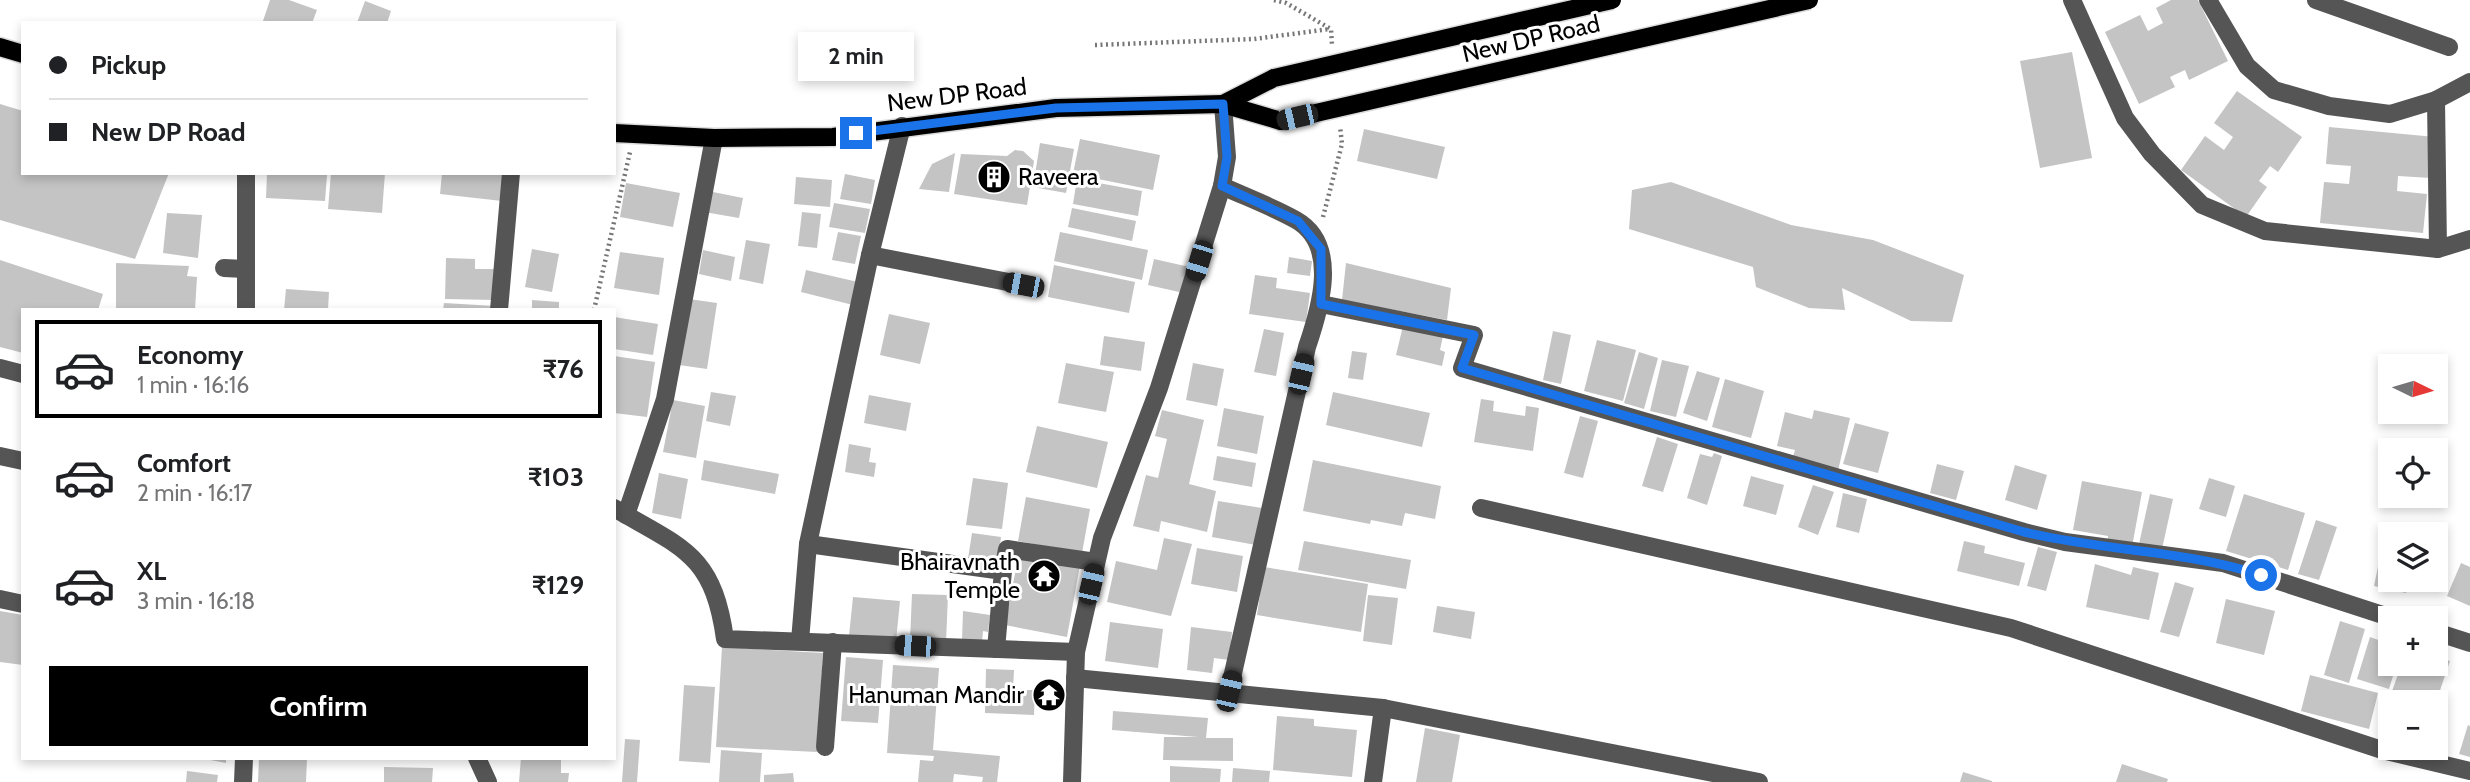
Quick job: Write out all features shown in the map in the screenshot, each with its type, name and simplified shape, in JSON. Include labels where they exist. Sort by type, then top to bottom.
[{"type":"main road","name":"New DP Road","points":[[1223,104],[1274,78],[1612,0]]},
{"type":"main road","name":"New DP Road","points":[[616,132],[714,138],[833,137],[1056,108],[1223,104],[1281,121],[1809,0]]},
{"type":"main road","points":[[0,47],[21,53]]},
{"type":"street","points":[[2072,0],[2125,118],[2152,154],[2202,205],[2265,231],[2438,249],[2470,239]]},
{"type":"street","points":[[2208,0],[2247,66],[2274,90],[2329,106],[2390,114],[2436,100],[2470,82]]},
{"type":"street","points":[[2316,0],[2449,47]]},
{"type":"street","points":[[2436,100],[2438,249]]},
{"type":"street","points":[[1072,782],[1076,652],[1096,562],[1102,538],[1159,388],[1222,186],[1227,157],[1223,104]]},
{"type":"street","points":[[800,641],[808,544],[870,255],[902,126]]},
{"type":"street","points":[[714,138],[665,399],[620,511],[681,545],[711,580],[721,610],[725,639],[1076,652]]},
{"type":"street","points":[[246,175],[246,308]]},
{"type":"street","points":[[499,308],[511,175]]},
{"type":"street","points":[[1222,186],[1298,221],[1321,249],[1321,304],[1307,348],[1229,691]]},
{"type":"street","points":[[870,255],[1023,285]]},
{"type":"street","points":[[224,268],[245,270]]},
{"type":"street","points":[[1321,304],[1474,335],[1462,368],[1823,474],[2064,542],[2223,563],[2378,613]]},
{"type":"street","points":[[0,368],[21,373]]},
{"type":"street","points":[[0,456],[21,461]]},
{"type":"street","points":[[1481,508],[2011,628],[2382,750],[2470,771]]},
{"type":"street","points":[[808,544],[1003,570]]},
{"type":"street","points":[[996,649],[1007,549],[1096,562]]},
{"type":"street","points":[[0,600],[21,604]]},
{"type":"street","points":[[2448,636],[2470,643]]},
{"type":"street","points":[[825,747],[833,642]]},
{"type":"street","points":[[1075,678],[1383,708],[1759,782]]},
{"type":"street","points":[[1373,782],[1383,708]]},
{"type":"street","points":[[243,782],[244,760]]},
{"type":"street","points":[[478,760],[488,782]]},
{"type":"path","points":[[1095,45],[1254,39],[1331,29]]},
{"type":"path","points":[[594,308],[635,134]]},
{"type":"building","points":[[270,0],[289,0],[317,10],[313,21],[263,21]]},
{"type":"building","points":[[2171,0],[2198,0],[2228,61],[2189,80],[2185,70],[2170,77],[2175,87],[2139,104],[2105,32],[2140,15],[2148,31],[2163,23],[2156,8]]},
{"type":"building","points":[[365,1],[391,11],[388,21],[358,21]]},
{"type":"building","points":[[2072,52],[2092,158],[2040,168],[2020,61]]},
{"type":"building","points":[[2237,91],[2302,137],[2278,172],[2270,166],[2259,181],[2267,187],[2246,217],[2181,170],[2205,136],[2224,150],[2233,137],[2214,123]]},
{"type":"building","points":[[0,104],[21,110],[21,175],[168,175],[135,259],[0,220]]},
{"type":"building","points":[[2329,127],[2435,137],[2431,178],[2398,176],[2397,191],[2427,194],[2423,233],[2320,223],[2324,182],[2349,184],[2351,166],[2326,164]]},
{"type":"building","points":[[1364,129],[1445,147],[1437,179],[1357,161]]},
{"type":"building","points":[[1080,139],[1160,155],[1153,190],[1073,174]]},
{"type":"building","points":[[1040,143],[1074,149],[1066,193],[1033,187]]},
{"type":"building","name":"Raveera","points":[[1015,150],[1023,151],[1034,161],[1027,205],[954,194],[961,154],[1007,156]]},
{"type":"building","points":[[955,153],[949,192],[919,189],[932,164]]},
{"type":"building","points":[[845,174],[875,180],[871,204],[840,199]]},
{"type":"building","points":[[267,175],[327,175],[325,201],[266,198]]},
{"type":"building","points":[[331,175],[385,175],[382,213],[328,209]]},
{"type":"building","points":[[442,175],[506,175],[502,201],[440,194]]},
{"type":"building","points":[[796,177],[832,180],[830,207],[794,204]]},
{"type":"building","points":[[1077,179],[1142,191],[1138,216],[1073,204]]},
{"type":"building","points":[[1671,182],[1791,225],[1873,240],[1964,275],[1952,322],[1911,321],[1842,288],[1845,310],[1809,308],[1756,287],[1753,267],[1629,229],[1632,190]]},
{"type":"building","points":[[626,183],[680,193],[673,227],[620,217]]},
{"type":"building","points":[[708,191],[743,198],[739,218],[704,212]]},
{"type":"building","points":[[834,203],[870,209],[865,233],[829,227]]},
{"type":"building","points":[[1072,208],[1136,221],[1132,241],[1068,227]]},
{"type":"building","points":[[802,212],[821,214],[817,248],[798,246]]},
{"type":"building","points":[[167,213],[202,215],[198,258],[163,253]]},
{"type":"building","points":[[838,232],[861,236],[855,264],[832,260]]},
{"type":"building","points":[[1060,232],[1148,250],[1142,280],[1054,261]]},
{"type":"building","points":[[746,240],[770,244],[763,284],[739,279]]},
{"type":"building","points":[[532,249],[559,254],[552,292],[525,287]]},
{"type":"building","points":[[703,250],[735,257],[731,281],[699,274]]},
{"type":"building","points":[[620,252],[664,258],[659,295],[614,288]]},
{"type":"building","points":[[1289,257],[1312,261],[1310,276],[1287,273]]},
{"type":"building","points":[[446,258],[475,259],[475,269],[496,269],[495,300],[445,299]]},
{"type":"building","points":[[1154,259],[1194,268],[1188,294],[1148,285]]},
{"type":"building","points":[[0,260],[103,294],[99,308],[21,308],[21,352],[0,347]]},
{"type":"building","points":[[116,263],[189,266],[187,276],[197,277],[195,308],[116,308]]},
{"type":"building","points":[[1346,263],[1451,288],[1447,320],[1342,300]]},
{"type":"building","points":[[1054,265],[1135,282],[1129,313],[1048,297]]},
{"type":"building","points":[[806,270],[858,282],[853,305],[801,292]]},
{"type":"building","points":[[1255,275],[1277,278],[1276,288],[1310,293],[1306,322],[1249,314]]},
{"type":"building","points":[[286,289],[329,292],[328,308],[284,308]]},
{"type":"building","points":[[689,299],[717,303],[707,369],[679,365]]},
{"type":"building","points":[[532,300],[559,302],[559,308],[532,308]]},
{"type":"building","points":[[444,303],[495,306],[494,308],[443,308]]},
{"type":"building","points":[[889,314],[930,323],[920,364],[880,355]]},
{"type":"building","points":[[616,317],[658,324],[653,355],[616,349]]},
{"type":"building","points":[[1403,326],[1443,336],[1440,350],[1445,352],[1442,366],[1396,355]]},
{"type":"building","points":[[1264,329],[1284,333],[1276,376],[1254,372]]},
{"type":"building","points":[[1553,331],[1571,335],[1561,384],[1543,380]]},
{"type":"building","points":[[1104,336],[1145,342],[1141,371],[1100,365]]},
{"type":"building","points":[[1597,340],[1636,350],[1623,401],[1584,391]]},
{"type":"building","points":[[1352,351],[1367,353],[1363,380],[1348,378]]},
{"type":"building","points":[[1639,352],[1658,358],[1644,409],[1624,403]]},
{"type":"building","points":[[616,356],[655,362],[647,417],[616,413]]},
{"type":"building","points":[[1662,360],[1689,366],[1676,417],[1650,411]]},
{"type":"building","points":[[1066,363],[1114,372],[1106,412],[1058,403]]},
{"type":"building","points":[[1193,363],[1224,369],[1217,406],[1186,400]]},
{"type":"building","points":[[1697,371],[1720,378],[1707,421],[1683,413]]},
{"type":"building","points":[[1725,379],[1764,391],[1751,438],[1712,427]]},
{"type":"building","points":[[711,392],[736,396],[730,426],[706,421]]},
{"type":"building","points":[[1333,392],[1430,413],[1422,447],[1326,425]]},
{"type":"building","points":[[869,395],[911,403],[906,431],[864,423]]},
{"type":"building","points":[[1481,399],[1494,401],[1493,411],[1525,416],[1526,406],[1539,408],[1533,451],[1474,442]]},
{"type":"building","points":[[673,400],[705,406],[696,458],[663,452]]},
{"type":"building","points":[[1224,408],[1264,416],[1257,454],[1217,446]]},
{"type":"building","points":[[1162,410],[1204,420],[1189,484],[1216,491],[1207,532],[1161,521],[1159,532],[1133,526],[1146,475],[1158,478],[1167,439],[1155,436]]},
{"type":"building","points":[[1814,410],[1850,418],[1838,471],[1792,460],[1795,450],[1777,446],[1785,412],[1812,419]]},
{"type":"building","points":[[1580,416],[1598,421],[1583,478],[1564,473]]},
{"type":"building","points":[[1855,423],[1889,432],[1878,473],[1843,464]]},
{"type":"building","points":[[1037,426],[1108,442],[1097,488],[1026,472]]},
{"type":"building","points":[[1657,437],[1678,444],[1663,492],[1642,486]]},
{"type":"building","points":[[849,444],[871,448],[869,462],[876,463],[874,477],[845,472]]},
{"type":"building","points":[[1714,453],[1722,456],[1707,505],[1687,498],[1700,454],[1712,457]]},
{"type":"building","points":[[1217,456],[1256,463],[1252,487],[1213,480]]},
{"type":"building","points":[[704,460],[779,474],[775,494],[701,480]]},
{"type":"building","points":[[1313,460],[1441,486],[1435,519],[1405,513],[1402,526],[1371,520],[1370,524],[1303,511]]},
{"type":"building","points":[[1937,464],[1964,471],[1956,500],[1930,493]]},
{"type":"building","points":[[2015,465],[2047,475],[2037,510],[2005,500]]},
{"type":"building","points":[[659,473],[688,479],[681,519],[652,513]]},
{"type":"building","points":[[1751,476],[1784,485],[1776,515],[1743,506]]},
{"type":"building","points":[[973,478],[1008,483],[1002,529],[966,525]]},
{"type":"building","points":[[2209,478],[2235,486],[2226,517],[2199,509]]},
{"type":"building","points":[[2082,481],[2142,492],[2132,547],[2107,543],[2108,536],[2073,530]]},
{"type":"building","points":[[1813,485],[1834,492],[1818,535],[1798,527]]},
{"type":"building","points":[[1843,493],[1867,499],[1859,533],[1836,527]]},
{"type":"building","points":[[2150,494],[2173,499],[2162,549],[2139,544]]},
{"type":"building","points":[[2244,494],[2305,513],[2288,570],[2226,551]]},
{"type":"building","points":[[1026,497],[1090,509],[1082,553],[1018,541]]},
{"type":"building","points":[[1218,501],[1262,508],[1256,545],[1212,537]]},
{"type":"building","points":[[2316,520],[2337,527],[2319,580],[2298,574]]},
{"type":"building","points":[[972,533],[1001,537],[997,570],[967,565]]},
{"type":"building","points":[[1164,538],[1192,544],[1171,616],[1107,602],[1116,561],[1157,570]]},
{"type":"building","points":[[1304,541],[1411,560],[1406,589],[1298,570]]},
{"type":"building","points":[[1964,541],[1985,546],[1984,553],[2025,563],[2019,586],[1957,571]]},
{"type":"building","points":[[2038,547],[2057,552],[2046,591],[2027,586]]},
{"type":"building","points":[[1197,548],[1243,556],[1237,592],[1191,584]]},
{"type":"building","points":[[1019,553],[1080,565],[1067,637],[1005,625]]},
{"type":"building","points":[[2461,563],[2470,567],[2470,606],[2447,596]]},
{"type":"building","points":[[2095,564],[2131,575],[2133,567],[2159,573],[2149,620],[2086,607]]},
{"type":"building","points":[[1264,567],[1368,584],[1361,632],[1257,615]]},
{"type":"building","points":[[2378,567],[2378,587],[2374,586]]},
{"type":"building","points":[[2175,582],[2194,588],[2179,637],[2160,632]]},
{"type":"building","points":[[912,594],[948,595],[946,642],[910,641]]},
{"type":"building","points":[[1368,595],[1398,598],[1392,645],[1363,641]]},
{"type":"building","points":[[853,597],[900,601],[896,641],[849,636]]},
{"type":"building","points":[[2226,599],[2275,611],[2264,655],[2216,643]]},
{"type":"building","points":[[1437,606],[1475,612],[1471,639],[1433,632]]},
{"type":"building","points":[[0,611],[21,615],[21,665],[0,662]]},
{"type":"building","points":[[963,611],[990,615],[988,632],[983,631],[982,642],[962,640]]},
{"type":"building","points":[[2340,621],[2365,629],[2349,683],[2324,675]]},
{"type":"building","points":[[1110,622],[1163,629],[1158,668],[1105,661]]},
{"type":"building","points":[[1191,627],[1232,632],[1229,660],[1214,658],[1212,673],[1187,670]]},
{"type":"building","points":[[2370,637],[2378,640],[2378,676],[2393,676],[2389,689],[2357,679]]},
{"type":"building","points":[[722,647],[823,653],[817,752],[716,747]]},
{"type":"building","points":[[846,657],[883,660],[878,723],[841,721]]},
{"type":"building","points":[[893,665],[939,668],[933,750],[1000,756],[997,782],[982,782],[983,777],[954,774],[953,782],[918,782],[920,760],[933,761],[934,756],[887,753]]},
{"type":"building","points":[[986,669],[1014,670],[1013,690],[1035,690],[1034,715],[985,713]]},
{"type":"building","points":[[2310,675],[2378,693],[2369,729],[2301,711]]},
{"type":"building","points":[[2397,676],[2445,676],[2440,690],[2392,690]]},
{"type":"building","points":[[684,685],[715,687],[710,763],[679,761]]},
{"type":"building","points":[[1113,711],[1208,718],[1206,738],[1233,738],[1233,761],[1163,760],[1164,737],[1198,737],[1112,730]]},
{"type":"building","points":[[1277,716],[1314,719],[1314,726],[1357,730],[1352,777],[1273,770]]},
{"type":"building","points":[[2468,725],[2470,726],[2470,757],[2459,754]]},
{"type":"building","points":[[1425,728],[1460,735],[1452,782],[1416,782]]},
{"type":"building","points":[[625,739],[640,740],[637,782],[622,782]]},
{"type":"building","points":[[721,750],[762,753],[760,782],[719,782]]},
{"type":"building","points":[[259,760],[307,760],[306,782],[258,782]]},
{"type":"building","points":[[521,760],[561,760],[561,773],[569,773],[568,782],[519,782]]},
{"type":"building","points":[[2122,764],[2168,779],[2167,782],[2116,782]]},
{"type":"building","points":[[1170,766],[1221,769],[1220,782],[1170,782]]},
{"type":"building","points":[[384,767],[433,768],[432,782],[384,782]]},
{"type":"building","points":[[1233,768],[1270,771],[1269,782],[1232,782]]},
{"type":"building","points":[[187,771],[218,775],[217,782],[186,782]]},
{"type":"building","points":[[1963,772],[1992,781],[1992,782],[1960,782]]},
{"type":"building","points":[[793,773],[794,782],[764,782],[764,775]]},
{"type":"place","name":"Raveera","points":[[994,177]]},
{"type":"place","name":"Bhairavnath Temple","points":[[1044,576]]},
{"type":"place","name":"Hanuman Mandir","points":[[1049,695]]},
{"type":"route","points":[[856,133],[1056,108],[1223,104],[1227,157],[1222,186],[1298,221],[1321,249],[1321,304],[1474,335],[1462,368],[2024,532],[2064,542],[2176,554],[2223,563],[2261,575]]}]
